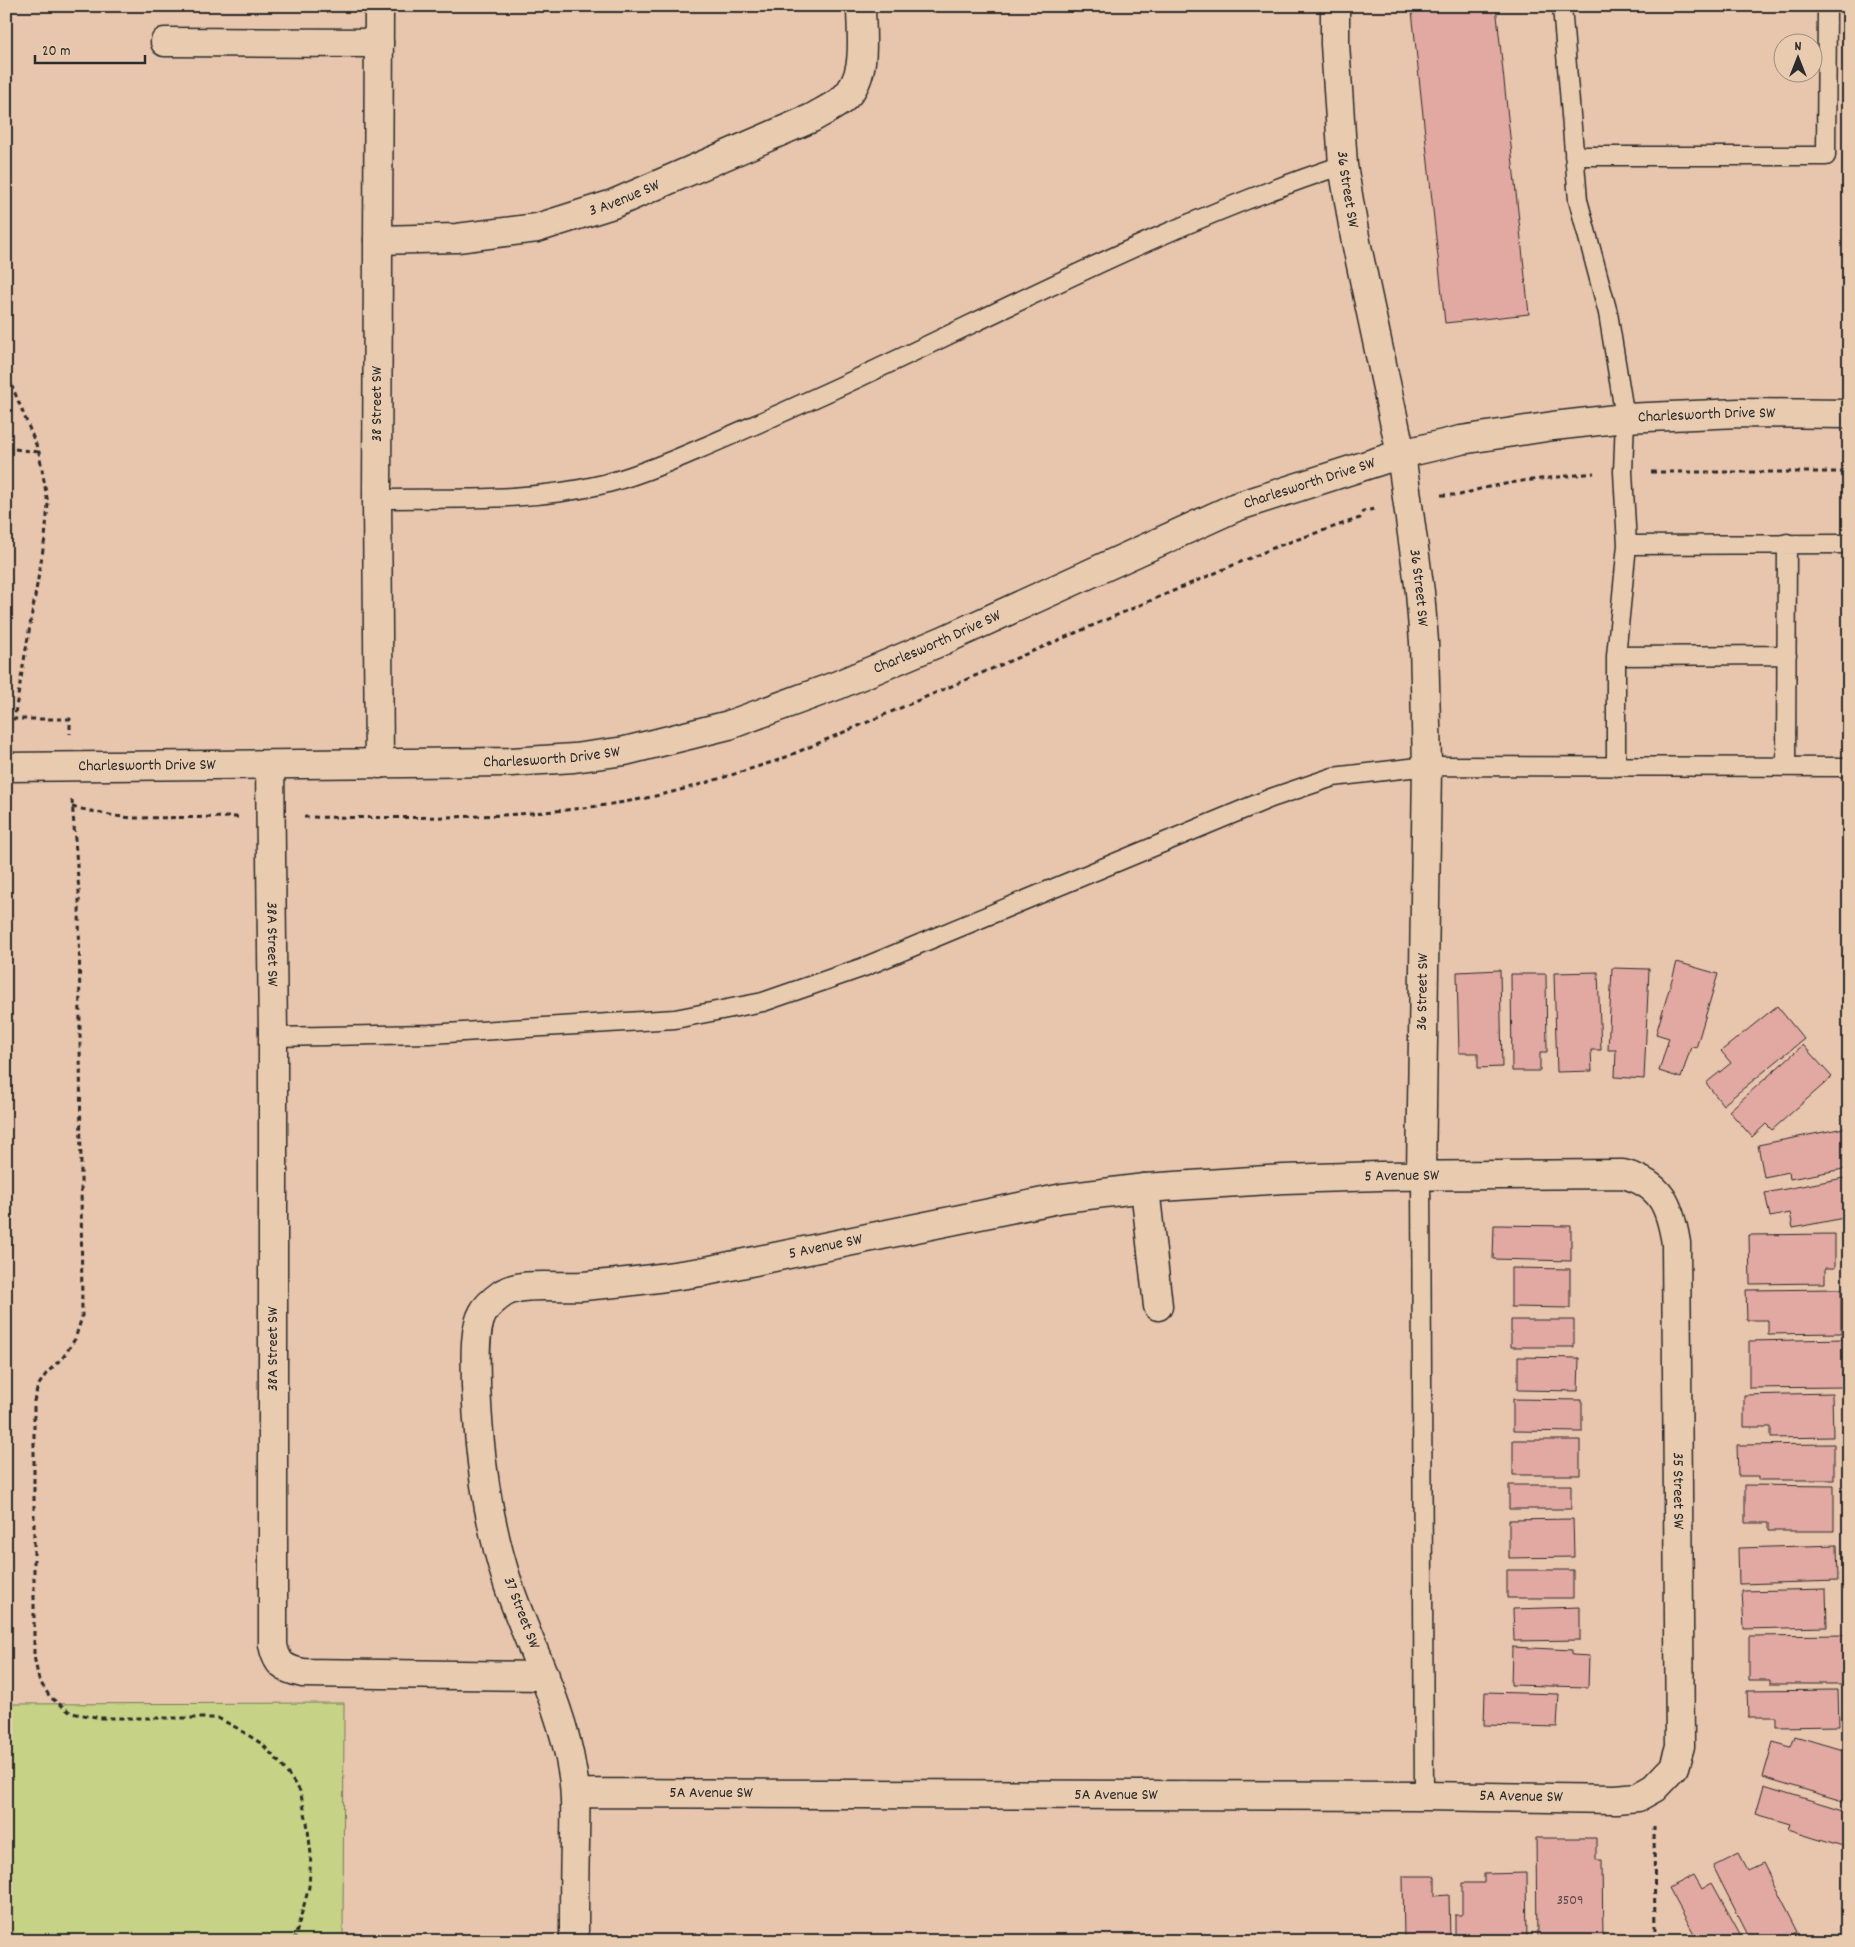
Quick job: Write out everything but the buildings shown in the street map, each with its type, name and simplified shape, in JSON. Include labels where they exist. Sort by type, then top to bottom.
[{"type":"street","name":"38 Street SW","points":[[379,6],[377,500],[379,764]]},
{"type":"street","name":"3 Avenue SW","points":[[378,240],[457,238],[538,228],[613,204],[812,118],[843,99],[852,90],[861,66],[861,6]]},
{"type":"street","name":"36 Street SW","points":[[1335,6],[1335,44],[1343,165],[1355,237],[1401,454],[1419,584],[1424,642],[1427,766],[1421,1175]]},
{"type":"street","points":[[165,42],[379,43]]},
{"type":"street","name":"Charlesworth Drive SW","points":[[6,767],[511,762],[574,758],[625,750],[729,725],[838,684],[942,641],[1236,507],[1401,454],[1461,440],[1553,426],[1625,418],[1730,414],[1849,414]]},
{"type":"street","name":"38A Street SW","points":[[270,765],[273,1037],[273,1645],[276,1659],[288,1670],[303,1673],[545,1676]]},
{"type":"street","name":"5 Avenue SW","points":[[504,1292],[516,1288],[582,1286],[640,1281],[700,1272],[1063,1198],[1145,1188],[1284,1179],[1421,1175],[1623,1174],[1638,1178],[1655,1188]]},
{"type":"street","points":[[1145,1188],[1158,1306]]},
{"type":"street","name":"35 Street SW","points":[[1654,1788],[1674,1768],[1680,1746],[1676,1243],[1673,1223],[1666,1206],[1655,1188]]},
{"type":"street","name":"37 Street SW","points":[[504,1292],[482,1314],[477,1334],[478,1441],[484,1487],[494,1534],[509,1586],[557,1710],[572,1768],[575,1793],[574,1941]]},
{"type":"street","name":"5A Avenue SW","points":[[575,1793],[1424,1796],[1616,1799],[1638,1797],[1654,1788]]},
{"type":"lane","points":[[1562,6],[1578,200],[1608,312],[1625,418],[1623,472],[1627,545],[1616,656],[1616,767]]},
{"type":"lane","points":[[1574,156],[1826,156],[1827,6]]},
{"type":"lane","points":[[377,500],[492,498],[550,493],[604,484],[660,466],[750,428],[921,349],[1108,259],[1274,188],[1343,165]]},
{"type":"lane","points":[[1786,767],[1787,543]]},
{"type":"lane","points":[[1627,545],[1849,544]]},
{"type":"lane","points":[[1616,656],[1786,655]]},
{"type":"lane","points":[[273,1037],[439,1034],[675,1019],[763,1002],[864,967],[1272,798],[1333,777],[1427,766],[1849,767]]},
{"type":"lane","points":[[1421,1175],[1424,1796]]},
{"type":"path","points":[[6,377],[10,381],[39,452],[48,504],[45,538],[14,719],[70,719],[70,736]]},
{"type":"path","points":[[6,448],[39,452]]},
{"type":"path","points":[[1653,472],[1849,472]]},
{"type":"path","points":[[1444,494],[1460,495],[1483,488],[1522,481],[1591,473]]},
{"type":"path","points":[[72,792],[79,892],[82,1317],[75,1339],[64,1356],[46,1374],[38,1386],[34,1401],[34,1656],[39,1680],[50,1697],[71,1713],[102,1718],[218,1718],[262,1744],[280,1763],[300,1791],[307,1822],[311,1854],[309,1887],[294,1941]]},
{"type":"path","points":[[1654,1788],[1656,1941]]},
{"type":"green space","points":[[344,1703],[343,1941],[6,1941],[6,1704]]}]
